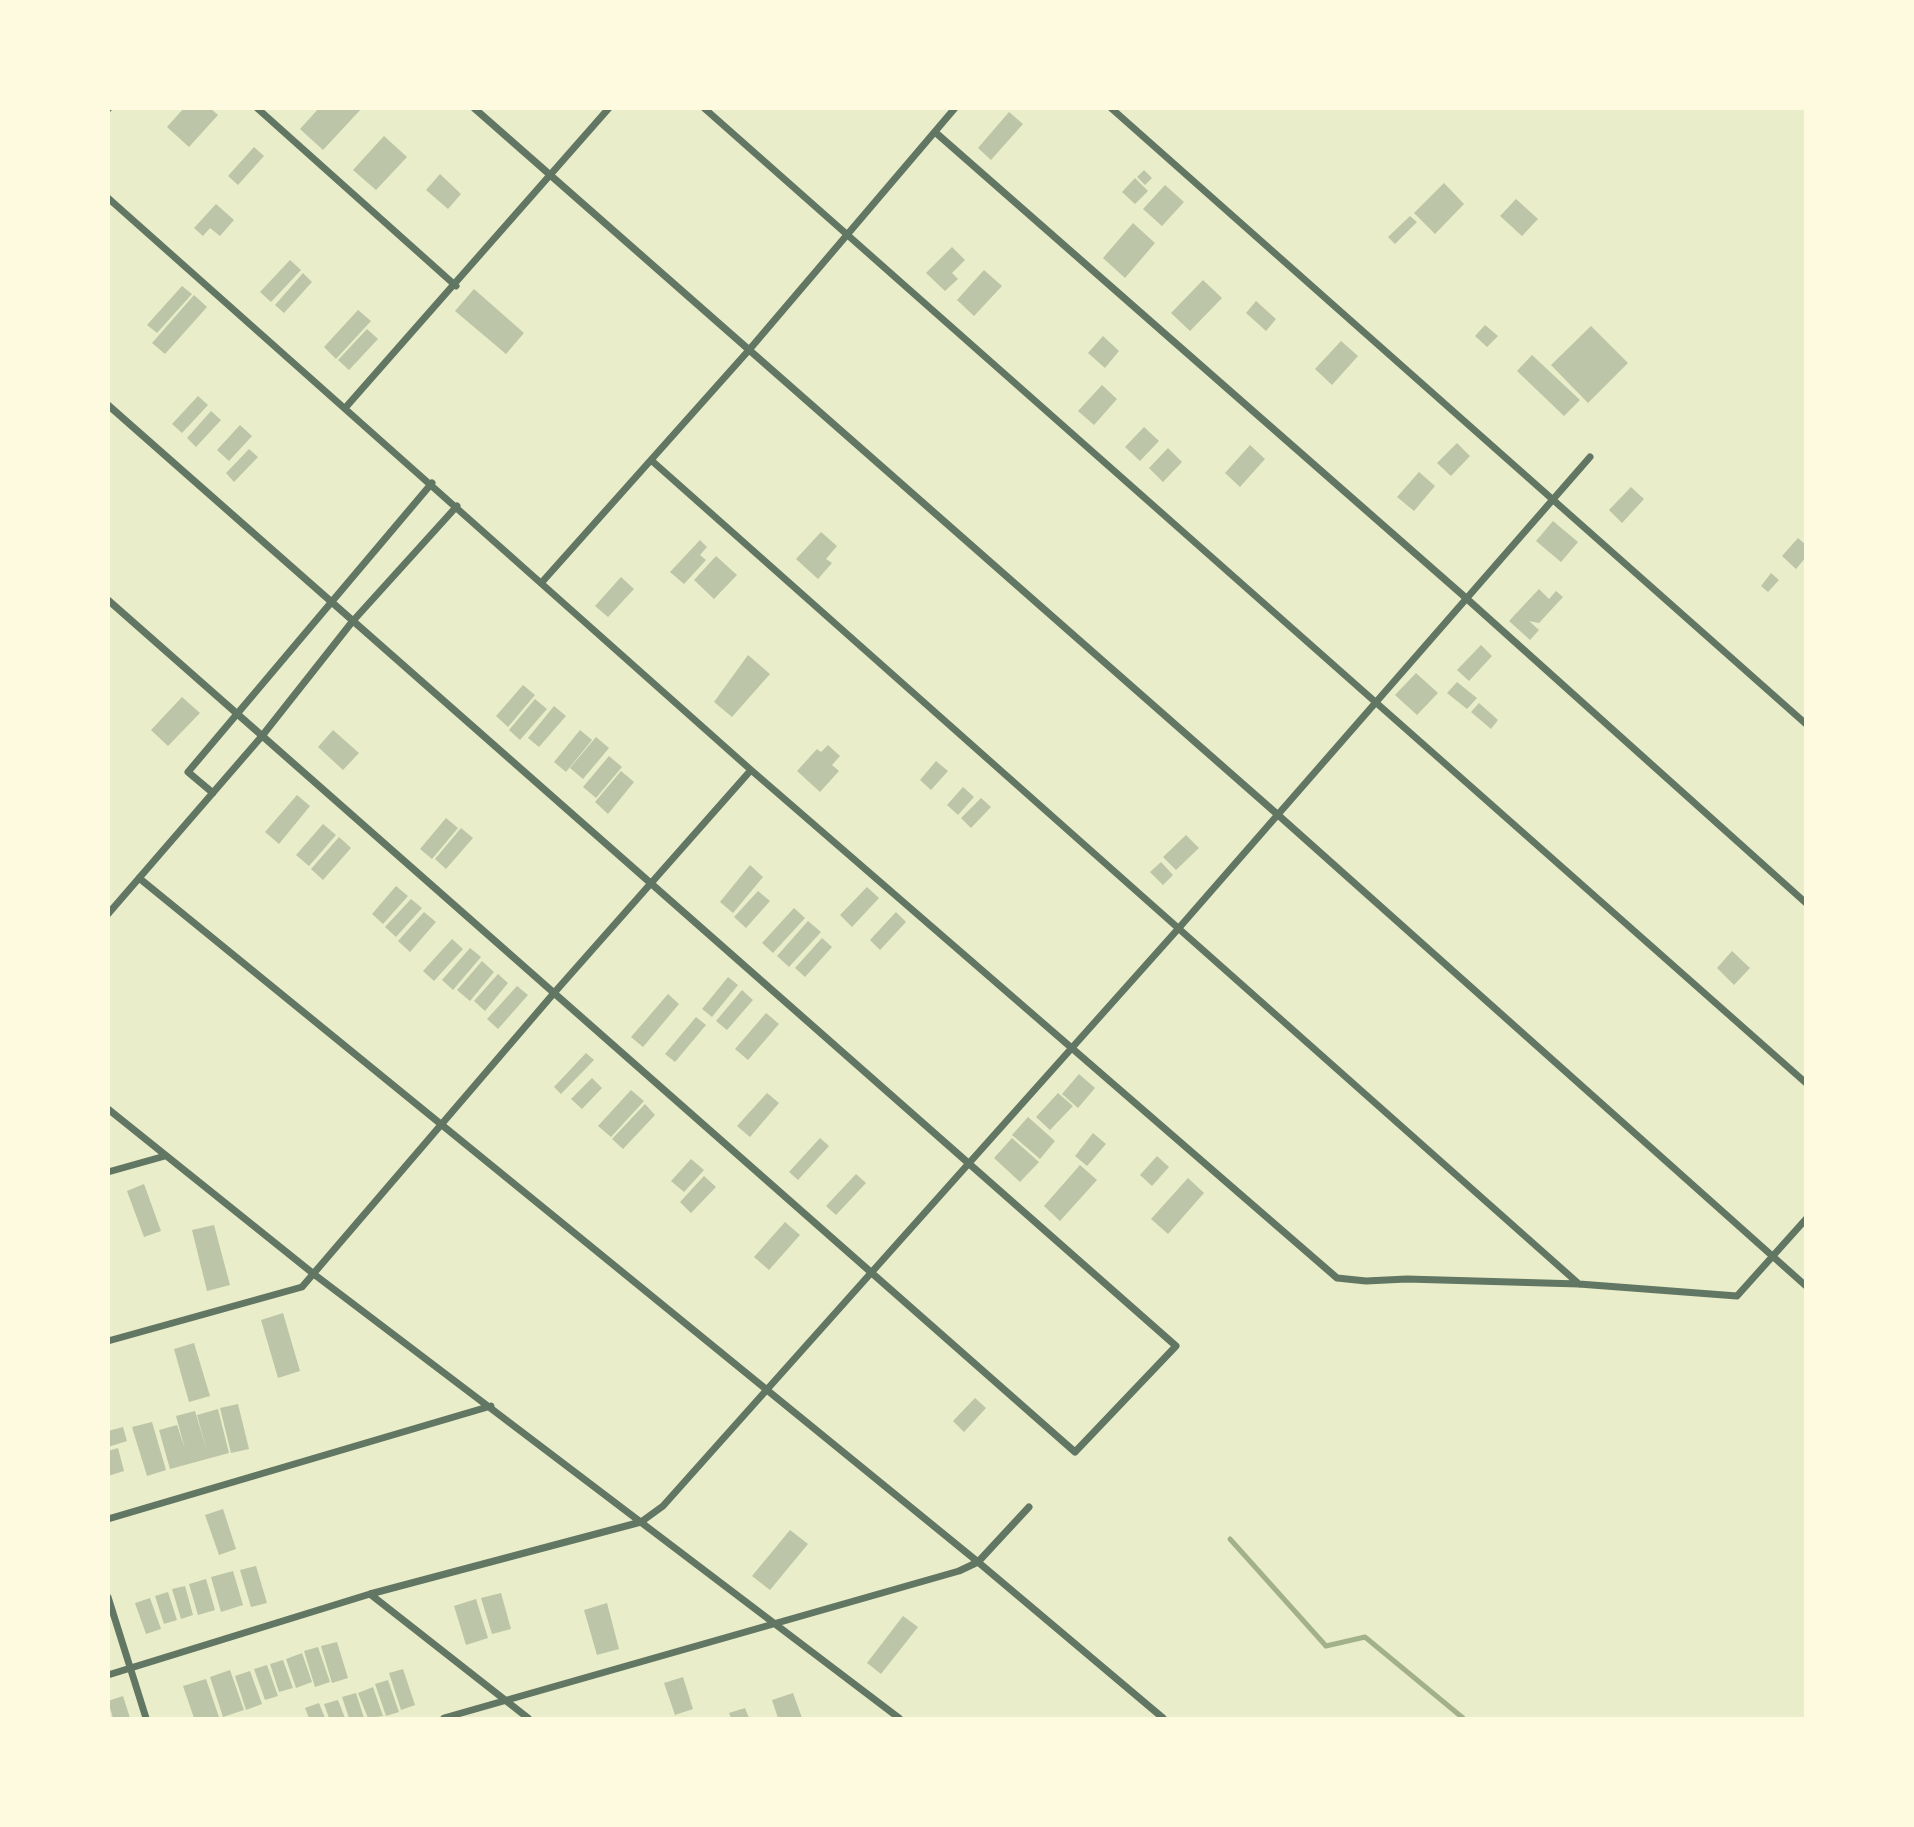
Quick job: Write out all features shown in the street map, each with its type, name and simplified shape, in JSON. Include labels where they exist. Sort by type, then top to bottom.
[{"type":"street","points":[[257,108],[456,286]]},
{"type":"street","points":[[474,108],[1277,814],[1805,1286]]},
{"type":"street","points":[[345,407],[456,286],[609,108]]},
{"type":"street","points":[[704,108],[1373,704],[1805,1083]]},
{"type":"street","points":[[543,582],[749,350],[955,108]]},
{"type":"street","points":[[1111,108],[1805,724]]},
{"type":"street","points":[[935,132],[1466,598],[1805,904]]},
{"type":"street","points":[[108,198],[432,482],[751,770],[1337,1278],[1366,1281],[1407,1279],[1579,1284],[1737,1296],[1805,1219]]},
{"type":"street","points":[[108,405],[1176,1346],[1075,1452],[108,600]]},
{"type":"street","points":[[108,1675],[370,1594],[641,1522],[663,1506],[685,1485],[1178,929],[1590,457]]},
{"type":"street","points":[[651,460],[1579,1284]]},
{"type":"street","points":[[213,793],[188,772],[239,715],[330,600],[432,482]]},
{"type":"street","points":[[108,914],[262,736],[352,622],[457,506]]},
{"type":"street","points":[[108,1341],[302,1287],[315,1275],[440,1123],[751,770]]},
{"type":"street","points":[[139,878],[978,1563],[1163,1718]]},
{"type":"street","points":[[108,1109],[315,1275],[899,1718]]},
{"type":"street","points":[[108,1172],[164,1156]]},
{"type":"street","points":[[108,1520],[491,1406]]},
{"type":"street","points":[[444,1718],[779,1625],[978,1563],[1029,1507]]},
{"type":"street","points":[[370,1594],[528,1718]]},
{"type":"street","points":[[108,1597],[146,1718]]},
{"type":"building","points":[[184,108],[210,108],[218,115],[189,147],[167,127]]},
{"type":"building","points":[[319,108],[362,108],[323,150],[300,129]]},
{"type":"building","points":[[1009,112],[1023,124],[991,160],[978,148]]},
{"type":"building","points":[[384,136],[407,157],[376,190],[353,170]]},
{"type":"building","points":[[254,147],[264,156],[238,185],[228,176]]},
{"type":"building","points":[[1144,170],[1152,178],[1145,185],[1137,177]]},
{"type":"building","points":[[440,174],[461,194],[448,209],[426,190]]},
{"type":"building","points":[[1135,178],[1148,191],[1135,204],[1122,192]]},
{"type":"building","points":[[1444,183],[1464,204],[1435,234],[1414,213]]},
{"type":"building","points":[[1165,185],[1184,202],[1162,226],[1143,209]]},
{"type":"building","points":[[1516,199],[1538,219],[1522,236],[1500,216]]},
{"type":"building","points":[[216,204],[234,220],[220,236],[210,228],[203,236],[194,228]]},
{"type":"building","points":[[1410,216],[1417,222],[1395,244],[1388,237]]},
{"type":"building","points":[[1133,223],[1155,243],[1125,278],[1103,258]]},
{"type":"building","points":[[952,247],[965,260],[952,273],[958,279],[945,291],[926,273]]},
{"type":"building","points":[[290,260],[301,270],[271,302],[260,292]]},
{"type":"building","points":[[984,270],[1002,286],[974,316],[957,300]]},
{"type":"building","points":[[303,273],[312,282],[284,313],[275,305]]},
{"type":"building","points":[[1203,280],[1222,298],[1190,331],[1171,313]]},
{"type":"building","points":[[182,286],[192,294],[157,333],[147,325]]},
{"type":"building","points":[[474,289],[524,333],[506,354],[455,311]]},
{"type":"building","points":[[194,295],[207,307],[165,354],[152,343]]},
{"type":"building","points":[[1256,301],[1276,319],[1266,331],[1246,313]]},
{"type":"building","points":[[358,310],[371,321],[336,359],[324,347]]},
{"type":"building","points":[[1485,325],[1498,336],[1487,347],[1475,336]]},
{"type":"building","points":[[1591,326],[1628,363],[1588,403],[1551,365]]},
{"type":"building","points":[[367,329],[378,339],[349,370],[338,360]]},
{"type":"building","points":[[1103,336],[1119,351],[1105,368],[1088,353]]},
{"type":"building","points":[[1341,341],[1358,356],[1332,385],[1315,369]]},
{"type":"building","points":[[1532,355],[1580,400],[1564,416],[1517,371]]},
{"type":"building","points":[[1102,385],[1117,399],[1094,425],[1078,411]]},
{"type":"building","points":[[198,396],[208,405],[182,433],[172,424]]},
{"type":"building","points":[[211,411],[221,420],[196,447],[187,438]]},
{"type":"building","points":[[240,425],[252,436],[229,461],[217,450]]},
{"type":"building","points":[[1144,427],[1159,441],[1140,461],[1125,447]]},
{"type":"building","points":[[1457,443],[1470,456],[1451,476],[1437,463]]},
{"type":"building","points":[[1250,445],[1265,459],[1240,487],[1225,473]]},
{"type":"building","points":[[1168,448],[1182,462],[1163,482],[1149,468]]},
{"type":"building","points":[[249,449],[258,457],[234,482],[226,473]]},
{"type":"building","points":[[1419,472],[1435,486],[1414,511],[1397,497]]},
{"type":"building","points":[[1631,487],[1644,499],[1622,523],[1609,510]]},
{"type":"building","points":[[1553,521],[1578,542],[1561,562],[1536,541]]},
{"type":"building","points":[[821,532],[837,546],[826,559],[832,563],[818,579],[796,559]]},
{"type":"building","points":[[1798,538],[1806,545],[1806,557],[1796,569],[1782,556]]},
{"type":"building","points":[[700,540],[707,547],[700,555],[706,560],[684,584],[670,572]]},
{"type":"building","points":[[716,556],[737,575],[714,599],[694,580]]},
{"type":"building","points":[[1771,573],[1779,580],[1768,592],[1761,586]]},
{"type":"building","points":[[621,577],[634,589],[608,617],[595,606]]},
{"type":"building","points":[[1539,589],[1549,599],[1556,591],[1563,597],[1539,623],[1529,621],[1539,630],[1530,640],[1509,621]]},
{"type":"building","points":[[1481,645],[1492,656],[1469,681],[1457,670]]},
{"type":"building","points":[[748,655],[770,674],[732,717],[714,702]]},
{"type":"building","points":[[1416,673],[1438,693],[1417,715],[1395,695]]},
{"type":"building","points":[[1457,682],[1477,698],[1467,709],[1447,693]]},
{"type":"building","points":[[523,685],[535,695],[508,727],[496,716]]},
{"type":"building","points":[[182,697],[200,713],[168,746],[151,730]]},
{"type":"building","points":[[535,699],[547,709],[520,740],[509,730]]},
{"type":"building","points":[[1479,703],[1498,720],[1491,729],[1471,712]]},
{"type":"building","points":[[554,706],[566,716],[539,747],[528,738]]},
{"type":"building","points":[[333,730],[359,753],[343,770],[318,747]]},
{"type":"building","points":[[580,730],[592,740],[566,772],[554,762]]},
{"type":"building","points":[[596,737],[609,748],[583,779],[570,768]]},
{"type":"building","points":[[828,745],[840,756],[832,765],[839,771],[820,792],[797,771],[817,749],[821,752]]},
{"type":"building","points":[[609,756],[622,767],[596,798],[583,787]]},
{"type":"building","points":[[936,761],[948,771],[931,790],[920,780]]},
{"type":"building","points":[[621,771],[634,782],[608,814],[595,802]]},
{"type":"building","points":[[963,787],[974,797],[958,815],[947,805]]},
{"type":"building","points":[[297,795],[310,806],[279,844],[265,832]]},
{"type":"building","points":[[981,798],[991,807],[971,828],[961,818]]},
{"type":"building","points":[[446,818],[458,828],[432,859],[420,849]]},
{"type":"building","points":[[323,824],[336,835],[309,866],[296,855]]},
{"type":"building","points":[[461,828],[473,838],[446,869],[435,859]]},
{"type":"building","points":[[1186,835],[1199,848],[1176,870],[1163,857]]},
{"type":"building","points":[[339,837],[351,848],[323,880],[311,869]]},
{"type":"building","points":[[1161,862],[1173,875],[1163,885],[1150,872]]},
{"type":"building","points":[[750,865],[763,877],[733,913],[720,902]]},
{"type":"building","points":[[396,886],[408,896],[383,924],[372,914]]},
{"type":"building","points":[[867,887],[879,898],[852,927],[840,915]]},
{"type":"building","points":[[758,891],[770,901],[746,928],[734,917]]},
{"type":"building","points":[[411,899],[422,908],[396,937],[385,927]]},
{"type":"building","points":[[794,908],[805,918],[773,953],[762,943]]},
{"type":"building","points":[[424,912],[436,922],[410,952],[398,941]]},
{"type":"building","points":[[896,912],[906,922],[880,950],[870,940]]},
{"type":"building","points":[[808,921],[821,932],[789,967],[777,956]]},
{"type":"building","points":[[822,938],[832,947],[805,977],[795,968]]},
{"type":"building","points":[[452,939],[463,949],[434,981],[423,971]]},
{"type":"building","points":[[470,948],[481,957],[453,990],[442,980]]},
{"type":"building","points":[[1732,951],[1750,968],[1734,985],[1717,968]]},
{"type":"building","points":[[482,961],[494,972],[470,1001],[457,990]]},
{"type":"building","points":[[498,974],[508,983],[485,1011],[474,1001]]},
{"type":"building","points":[[728,977],[738,985],[712,1017],[702,1009]]},
{"type":"building","points":[[517,986],[528,995],[498,1029],[487,1019]]},
{"type":"building","points":[[742,990],[753,1000],[727,1030],[716,1021]]},
{"type":"building","points":[[668,994],[679,1004],[643,1047],[631,1037]]},
{"type":"building","points":[[766,1013],[779,1024],[748,1060],[735,1049]]},
{"type":"building","points":[[696,1017],[706,1025],[675,1062],[665,1054]]},
{"type":"building","points":[[586,1053],[594,1060],[561,1094],[554,1087]]},
{"type":"building","points":[[1079,1074],[1095,1088],[1078,1108],[1062,1094]]},
{"type":"building","points":[[592,1078],[602,1088],[582,1109],[571,1099]]},
{"type":"building","points":[[631,1090],[644,1101],[611,1137],[598,1126]]},
{"type":"building","points":[[767,1093],[779,1103],[750,1137],[737,1126]]},
{"type":"building","points":[[1058,1093],[1073,1106],[1050,1130],[1036,1117]]},
{"type":"building","points":[[645,1104],[655,1115],[623,1149],[612,1139]]},
{"type":"building","points":[[1028,1117],[1055,1141],[1040,1159],[1012,1135]]},
{"type":"building","points":[[1093,1133],[1106,1144],[1087,1166],[1075,1156]]},
{"type":"building","points":[[820,1138],[829,1146],[798,1180],[789,1172]]},
{"type":"building","points":[[1012,1138],[1039,1162],[1020,1182],[994,1158]]},
{"type":"building","points":[[1157,1156],[1169,1167],[1152,1186],[1140,1175]]},
{"type":"building","points":[[691,1159],[704,1170],[684,1192],[671,1181]]},
{"type":"building","points":[[1080,1165],[1097,1180],[1060,1221],[1044,1206]]},
{"type":"building","points":[[856,1174],[866,1183],[836,1215],[826,1206]]},
{"type":"building","points":[[704,1176],[716,1187],[691,1213],[680,1202]]},
{"type":"building","points":[[1188,1178],[1204,1193],[1168,1234],[1151,1219]]},
{"type":"building","points":[[144,1184],[161,1231],[144,1237],[127,1191]]},
{"type":"building","points":[[785,1222],[800,1235],[769,1270],[754,1257]]},
{"type":"building","points":[[214,1225],[230,1285],[207,1291],[192,1230]]},
{"type":"building","points":[[283,1313],[300,1371],[278,1378],[261,1320]]},
{"type":"building","points":[[194,1343],[210,1396],[189,1402],[174,1349]]},
{"type":"building","points":[[975,1398],[986,1408],[964,1432],[953,1421]]},
{"type":"building","points":[[238,1404],[249,1449],[231,1453],[220,1408]]},
{"type":"building","points":[[218,1409],[229,1453],[170,1469],[159,1430],[177,1425],[185,1449],[176,1416],[195,1411],[207,1451],[197,1415]]},
{"type":"building","points":[[152,1422],[166,1470],[147,1476],[132,1427]]},
{"type":"building","points":[[123,1427],[127,1441],[108,1447],[108,1431]]},
{"type":"building","points":[[118,1448],[124,1471],[108,1476],[108,1451]]},
{"type":"building","points":[[223,1509],[236,1549],[219,1555],[205,1515]]},
{"type":"building","points":[[790,1530],[808,1544],[770,1590],[752,1576]]},
{"type":"building","points":[[256,1566],[267,1603],[251,1607],[240,1570]]},
{"type":"building","points":[[233,1571],[243,1605],[221,1612],[211,1577]]},
{"type":"building","points":[[206,1579],[215,1610],[198,1615],[189,1584]]},
{"type":"building","points":[[185,1586],[193,1615],[181,1619],[172,1589]]},
{"type":"building","points":[[168,1592],[177,1620],[164,1624],[155,1596]]},
{"type":"building","points":[[501,1593],[511,1629],[492,1634],[481,1598]]},
{"type":"building","points":[[150,1598],[161,1629],[146,1634],[135,1603]]},
{"type":"building","points":[[476,1599],[488,1638],[466,1645],[454,1606]]},
{"type":"building","points":[[607,1603],[619,1649],[597,1655],[584,1610]]},
{"type":"building","points":[[903,1616],[918,1627],[881,1674],[867,1663]]},
{"type":"building","points":[[337,1642],[348,1678],[332,1683],[321,1646]]},
{"type":"building","points":[[318,1647],[330,1682],[315,1687],[304,1651]]},
{"type":"building","points":[[302,1653],[312,1682],[296,1688],[286,1659]]},
{"type":"building","points":[[283,1660],[293,1688],[279,1692],[270,1664]]},
{"type":"building","points":[[267,1665],[278,1696],[265,1700],[254,1669]]},
{"type":"building","points":[[403,1669],[415,1705],[401,1710],[389,1673]]},
{"type":"building","points":[[230,1670],[244,1710],[223,1717],[210,1677]]},
{"type":"building","points":[[250,1671],[262,1704],[246,1710],[235,1676]]},
{"type":"building","points":[[683,1677],[693,1709],[675,1715],[664,1683]]},
{"type":"building","points":[[206,1679],[219,1717],[194,1718],[183,1686]]},
{"type":"building","points":[[388,1680],[399,1712],[386,1716],[375,1684]]},
{"type":"building","points":[[373,1687],[383,1716],[368,1718],[358,1693]]},
{"type":"building","points":[[356,1693],[364,1718],[349,1718],[342,1697]]},
{"type":"building","points":[[793,1693],[802,1718],[778,1718],[772,1700]]},
{"type":"building","points":[[123,1696],[130,1718],[113,1718],[108,1701]]},
{"type":"building","points":[[338,1700],[345,1718],[329,1718],[324,1704]]},
{"type":"building","points":[[319,1703],[325,1718],[309,1718],[305,1708]]},
{"type":"building","points":[[745,1708],[749,1718],[731,1718],[729,1713]]},
{"type":"waterway","points":[[1230,1539],[1326,1646],[1365,1637],[1463,1718]]}]
